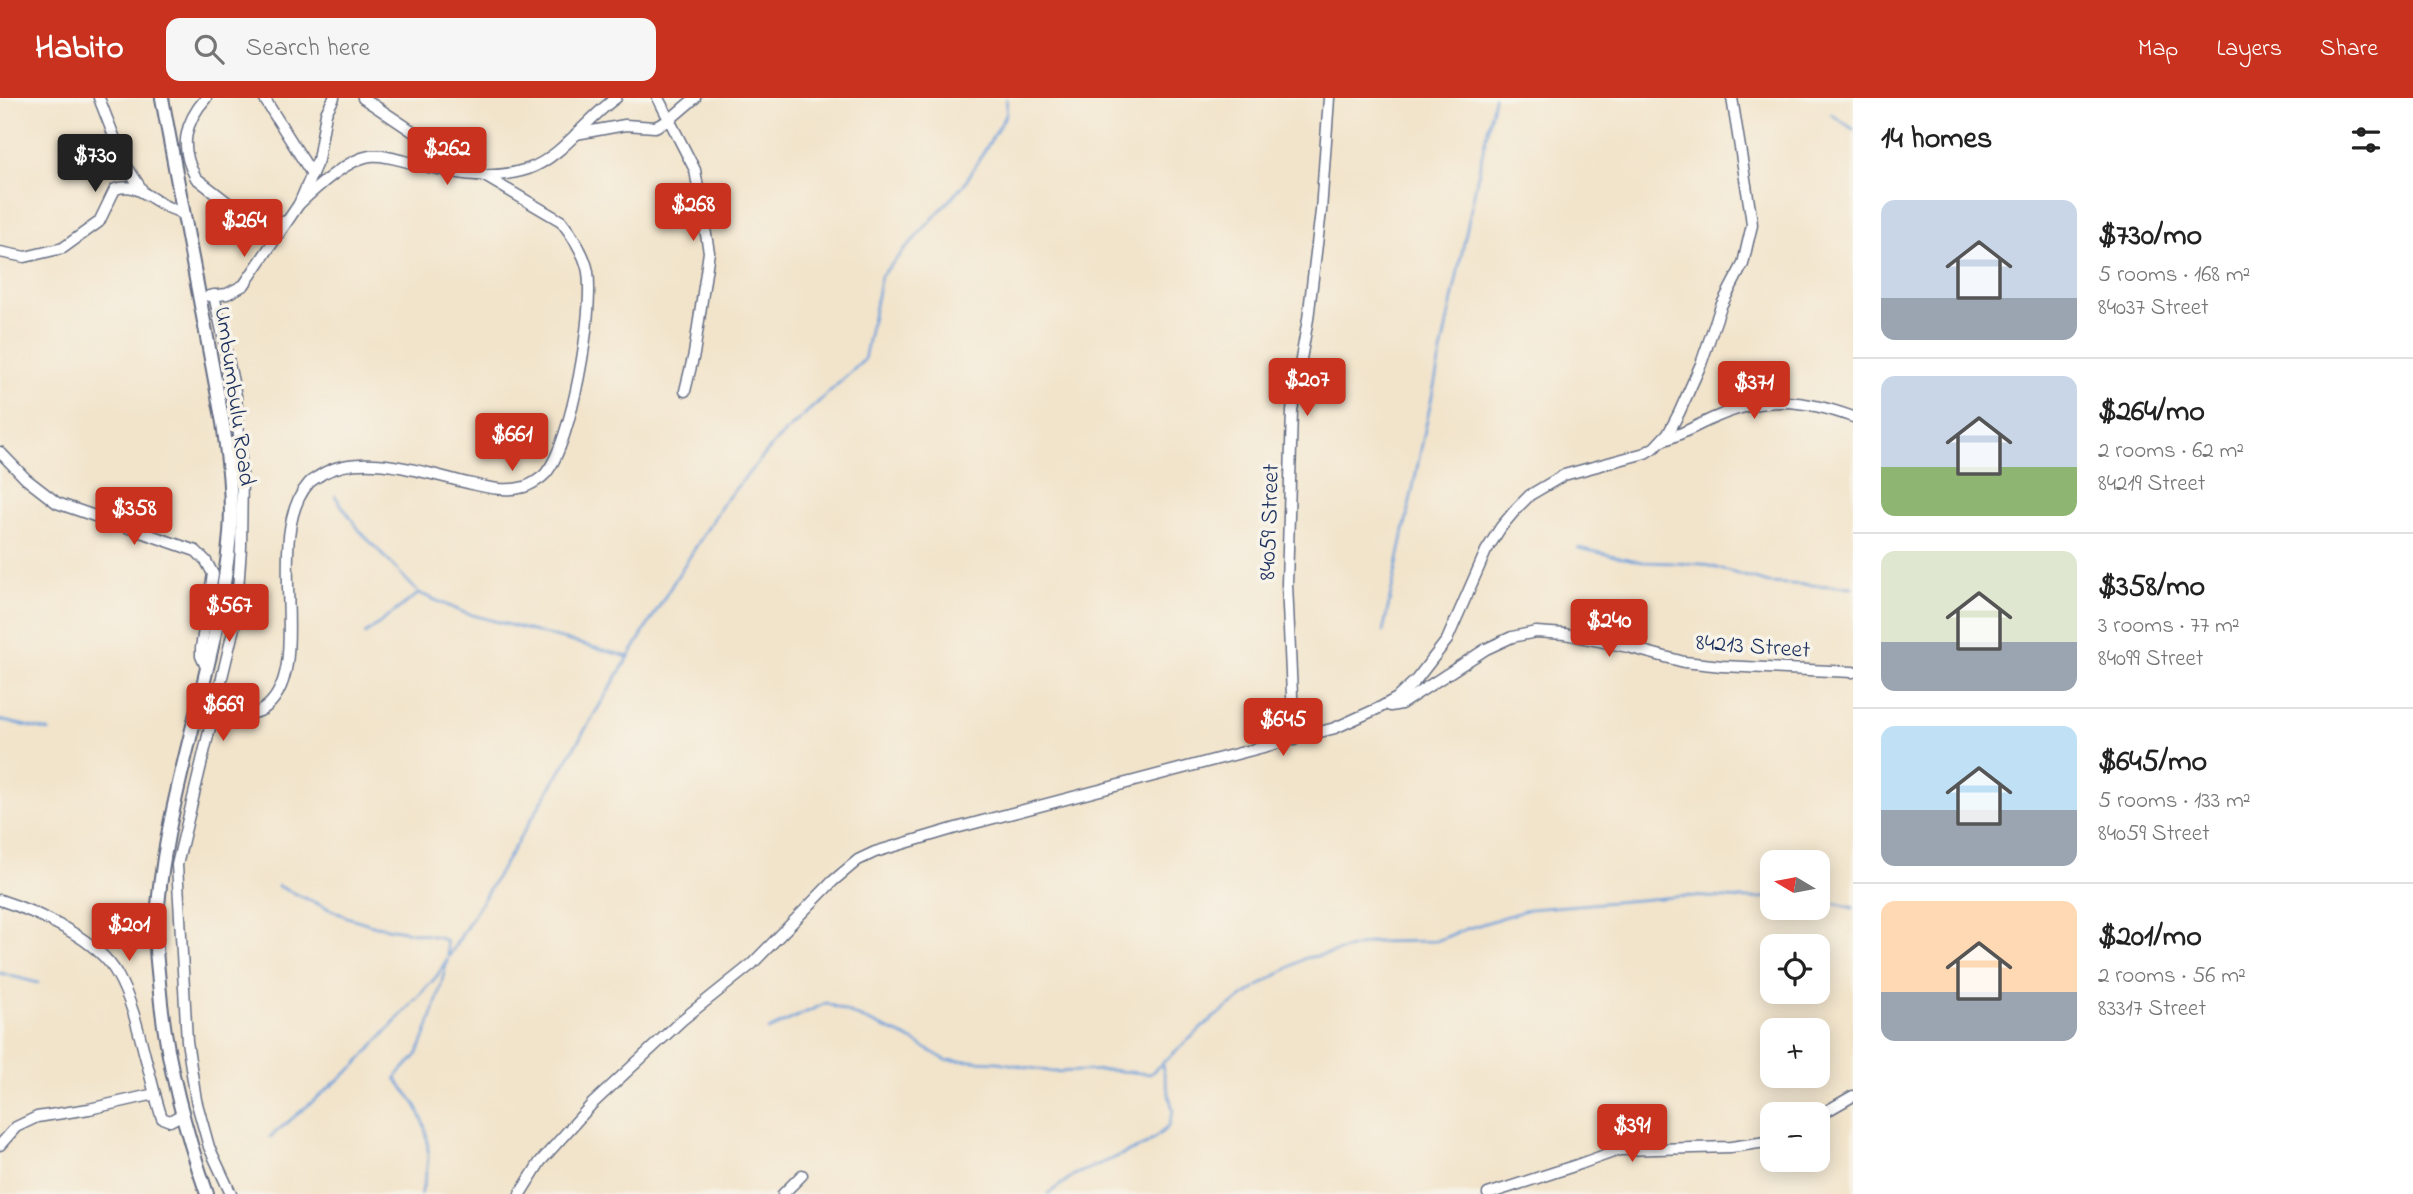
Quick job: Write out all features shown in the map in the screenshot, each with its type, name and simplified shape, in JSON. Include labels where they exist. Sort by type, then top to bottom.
[{"type":"main road","name":"Umbumbulu Road","points":[[162,98],[223,423],[230,477],[229,545],[222,598],[164,862],[156,937],[169,1065],[207,1194]]},
{"type":"street","points":[[99,98],[124,162],[142,190],[159,203],[183,214]]},
{"type":"street","points":[[206,98],[190,118],[186,136],[190,167],[196,178],[258,226],[266,227],[286,221]]},
{"type":"street","points":[[264,98],[312,174]]},
{"type":"street","points":[[299,204],[312,174],[322,142],[326,113],[334,98]]},
{"type":"street","points":[[215,714],[259,711],[269,703],[286,674],[289,646],[287,564],[291,524],[298,502],[309,482],[334,467],[365,463],[504,489],[526,487],[547,472],[555,457],[566,427],[582,362],[588,272],[572,234],[561,221],[442,151],[363,98]]},
{"type":"street","points":[[200,297],[227,294],[244,285],[299,204],[325,181],[369,156],[470,176],[507,175],[532,168],[548,159],[616,98]]},
{"type":"street","points":[[658,98],[695,170],[709,252],[694,354],[685,391]]},
{"type":"street","points":[[576,134],[625,125],[655,127],[668,121],[695,98]]},
{"type":"street","name":"84059 Street","points":[[1294,740],[1287,583],[1292,411],[1318,236],[1329,98]]},
{"type":"street","points":[[520,1194],[540,1162],[592,1104],[682,1020],[752,964],[833,881],[858,860],[875,852],[956,828],[1335,728],[1397,698],[1416,680],[1447,640],[1486,551],[1501,527],[1530,495],[1564,475],[1645,453],[1661,441],[1674,422],[1719,312],[1743,264],[1749,235],[1751,216],[1731,98]]},
{"type":"street","points":[[0,252],[25,257],[63,248],[99,222],[114,189],[125,186],[142,190]]},
{"type":"street","points":[[215,295],[236,396],[242,474],[241,547],[236,619],[177,865],[187,1041],[195,1100],[209,1147],[231,1194]]},
{"type":"street","points":[[1661,441],[1686,433],[1720,415],[1782,400],[1826,407],[1853,417]]},
{"type":"street","points":[[2,458],[57,503],[196,551],[206,561],[212,574],[201,648],[206,667]]},
{"type":"street","name":"84213 Street","points":[[1379,708],[1401,704],[1486,649],[1512,636],[1536,632],[1565,634],[1684,662],[1853,672]]},
{"type":"street","points":[[164,862],[177,865]]},
{"type":"street","points":[[0,900],[53,922],[73,934],[99,952],[116,971],[138,1028],[162,1118],[170,1121],[180,1109],[195,1100]]},
{"type":"street","points":[[0,1145],[16,1126],[37,1117],[155,1094]]},
{"type":"street","points":[[1830,1109],[1853,1096]]},
{"type":"street","points":[[1488,1194],[1619,1150],[1731,1147],[1760,1143]]},
{"type":"street","points":[[783,1194],[802,1175]]},
{"type":"waterway","points":[[270,1137],[354,1067],[437,976],[724,502],[778,439],[864,360],[881,276],[965,183],[1006,115],[1007,98]]},
{"type":"waterway","points":[[1383,632],[1494,98]]},
{"type":"waterway","points":[[1831,114],[1853,129]]},
{"type":"waterway","points":[[335,496],[360,531],[419,593],[465,613],[629,657]]},
{"type":"waterway","points":[[1578,548],[1643,562],[1702,564],[1769,583],[1853,587]]},
{"type":"waterway","points":[[365,634],[418,594]]},
{"type":"waterway","points":[[0,720],[49,731]]},
{"type":"waterway","points":[[278,886],[347,917],[376,926],[438,937],[446,941],[448,955]]},
{"type":"waterway","points":[[768,1030],[826,1003],[906,1037],[946,1060],[998,1062],[1053,1072],[1110,1070],[1150,1074],[1213,1018],[1305,958],[1373,942],[1436,941],[1530,909],[1686,896],[1760,898]]},
{"type":"waterway","points":[[1830,902],[1853,908]]},
{"type":"waterway","points":[[421,1194],[428,1162],[426,1130],[416,1105],[396,1078],[418,1053],[435,1008],[447,961]]},
{"type":"waterway","points":[[0,973],[38,983]]},
{"type":"waterway","points":[[1048,1194],[1074,1175],[1147,1144],[1168,1127],[1173,1111],[1162,1065]]}]
